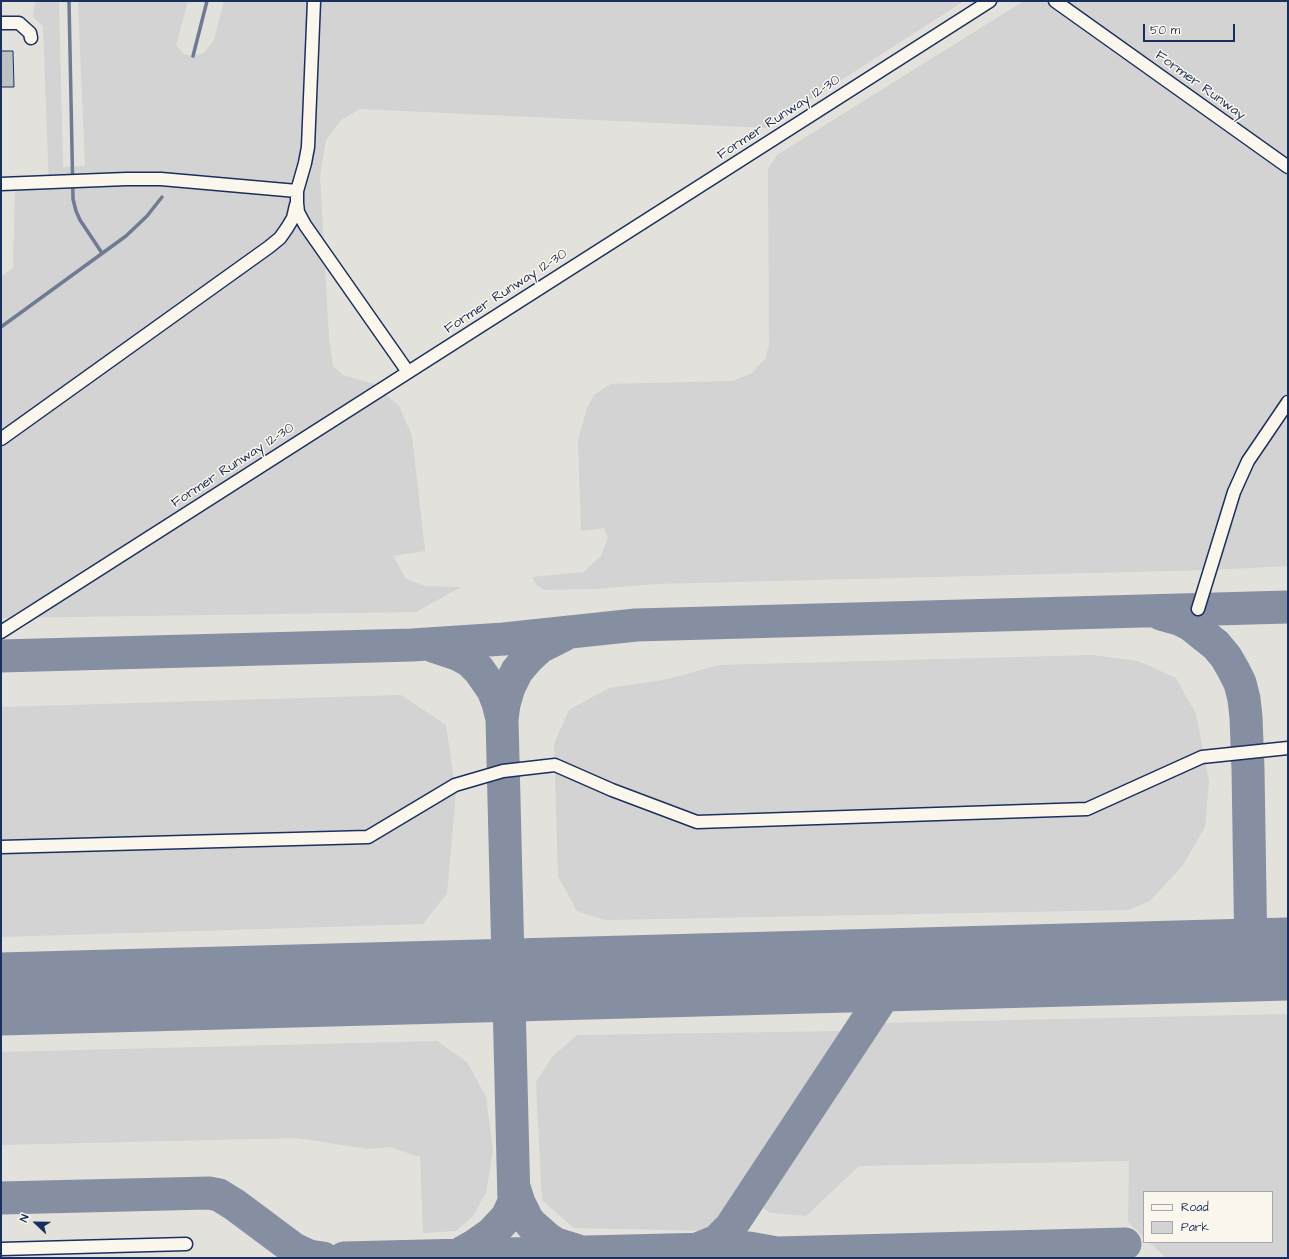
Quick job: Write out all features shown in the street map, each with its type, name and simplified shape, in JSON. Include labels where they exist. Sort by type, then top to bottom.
[{"type":"lane","points":[[1,439],[280,238],[293,218],[308,147],[314,1]]},
{"type":"lane","name":"Former Runway 12-30","points":[[1,632],[990,1]]},
{"type":"lane","name":"Former Runway","points":[[1055,1],[1288,167]]},
{"type":"lane","points":[[1,23],[19,23],[30,33],[32,38]]},
{"type":"lane","points":[[1,184],[161,179],[297,197]]},
{"type":"lane","points":[[297,197],[301,218],[305,225],[408,372]]},
{"type":"lane","points":[[1198,610],[1232,497],[1248,461],[1288,402]]},
{"type":"lane","points":[[1,847],[368,837],[455,785],[503,771],[555,765],[612,790],[697,822],[716,820],[1087,810],[1202,756],[1288,748]]},
{"type":"lane","points":[[1,1248],[186,1244]]},
{"type":"shaded area","points":[[1,1],[1288,1],[1288,1258],[1,1258]]},
{"type":"green space","points":[[35,1],[59,1],[63,167],[85,166],[78,1],[188,1],[176,45],[184,54],[193,56],[204,53],[214,40],[224,1],[964,1],[767,128],[360,109],[341,120],[326,140],[320,176],[329,339],[333,366],[343,375],[374,384],[399,406],[412,436],[425,551],[393,556],[406,579],[425,586],[461,587],[416,612],[1,618],[1,277],[13,268],[15,191],[49,188],[43,26],[33,17]]},
{"type":"green space","points":[[1024,1],[1288,1],[1288,566],[1210,570],[656,584],[595,589],[544,590],[537,585],[532,577],[584,572],[601,556],[608,538],[604,528],[581,531],[578,440],[587,408],[595,394],[611,384],[733,381],[752,373],[765,359],[769,345],[768,169],[777,155]]},
{"type":"green space","points":[[1092,655],[1138,661],[1176,678],[1196,714],[1209,781],[1205,827],[1183,865],[1150,901],[1128,910],[605,920],[577,911],[558,876],[554,744],[569,710],[609,688],[664,680],[719,665]]},
{"type":"green space","points":[[401,695],[446,725],[456,793],[447,893],[423,924],[1,937],[1,707]]},
{"type":"green space","points":[[1288,1014],[1288,1258],[1166,1258],[1150,1243],[1273,1243],[1273,1191],[1143,1191],[1143,1236],[1128,1222],[1129,1161],[859,1166],[806,1216],[771,1213],[764,1209],[763,1203],[765,1197],[882,1023]]},
{"type":"green space","points":[[844,1031],[712,1231],[574,1228],[542,1200],[536,1082],[552,1057],[577,1035]]},
{"type":"green space","points":[[437,1041],[467,1062],[486,1097],[493,1151],[486,1193],[473,1216],[456,1231],[423,1233],[420,1157],[390,1147],[368,1149],[297,1138],[1,1145],[1,1052]]},
{"type":"building","points":[[1,51],[13,51],[14,87],[1,87]]},
{"type":"waterway","points":[[69,1],[73,199],[80,220],[102,253]]},
{"type":"waterway","points":[[193,56],[207,1]]},
{"type":"waterway","points":[[1,327],[126,236],[147,216],[162,197]]},
{"type":"taxiway","points":[[1,656],[412,645],[504,639],[636,625],[1288,607]]},
{"type":"taxiway","points":[[1161,614],[1179,619],[1191,625],[1216,645],[1226,657],[1240,683],[1246,717],[1251,959]]},
{"type":"taxiway","points":[[458,1255],[491,1234],[507,1217],[514,1202],[502,719],[504,704],[509,687],[517,671],[528,658],[540,647],[564,635]]},
{"type":"taxiway","points":[[433,646],[457,654],[470,661],[479,670],[493,690],[502,719]]},
{"type":"taxiway","points":[[697,1249],[717,1241],[730,1228],[901,969]]},
{"type":"taxiway","points":[[514,1187],[519,1203],[527,1219],[532,1225],[556,1244],[576,1250]]},
{"type":"taxiway","points":[[1,1198],[209,1193],[219,1195],[235,1205],[294,1249],[309,1256],[323,1258]]},
{"type":"taxiway","points":[[344,1258],[749,1248],[777,1253],[1125,1244]]},
{"type":"runway","points":[[1,994],[1288,959]]}]
